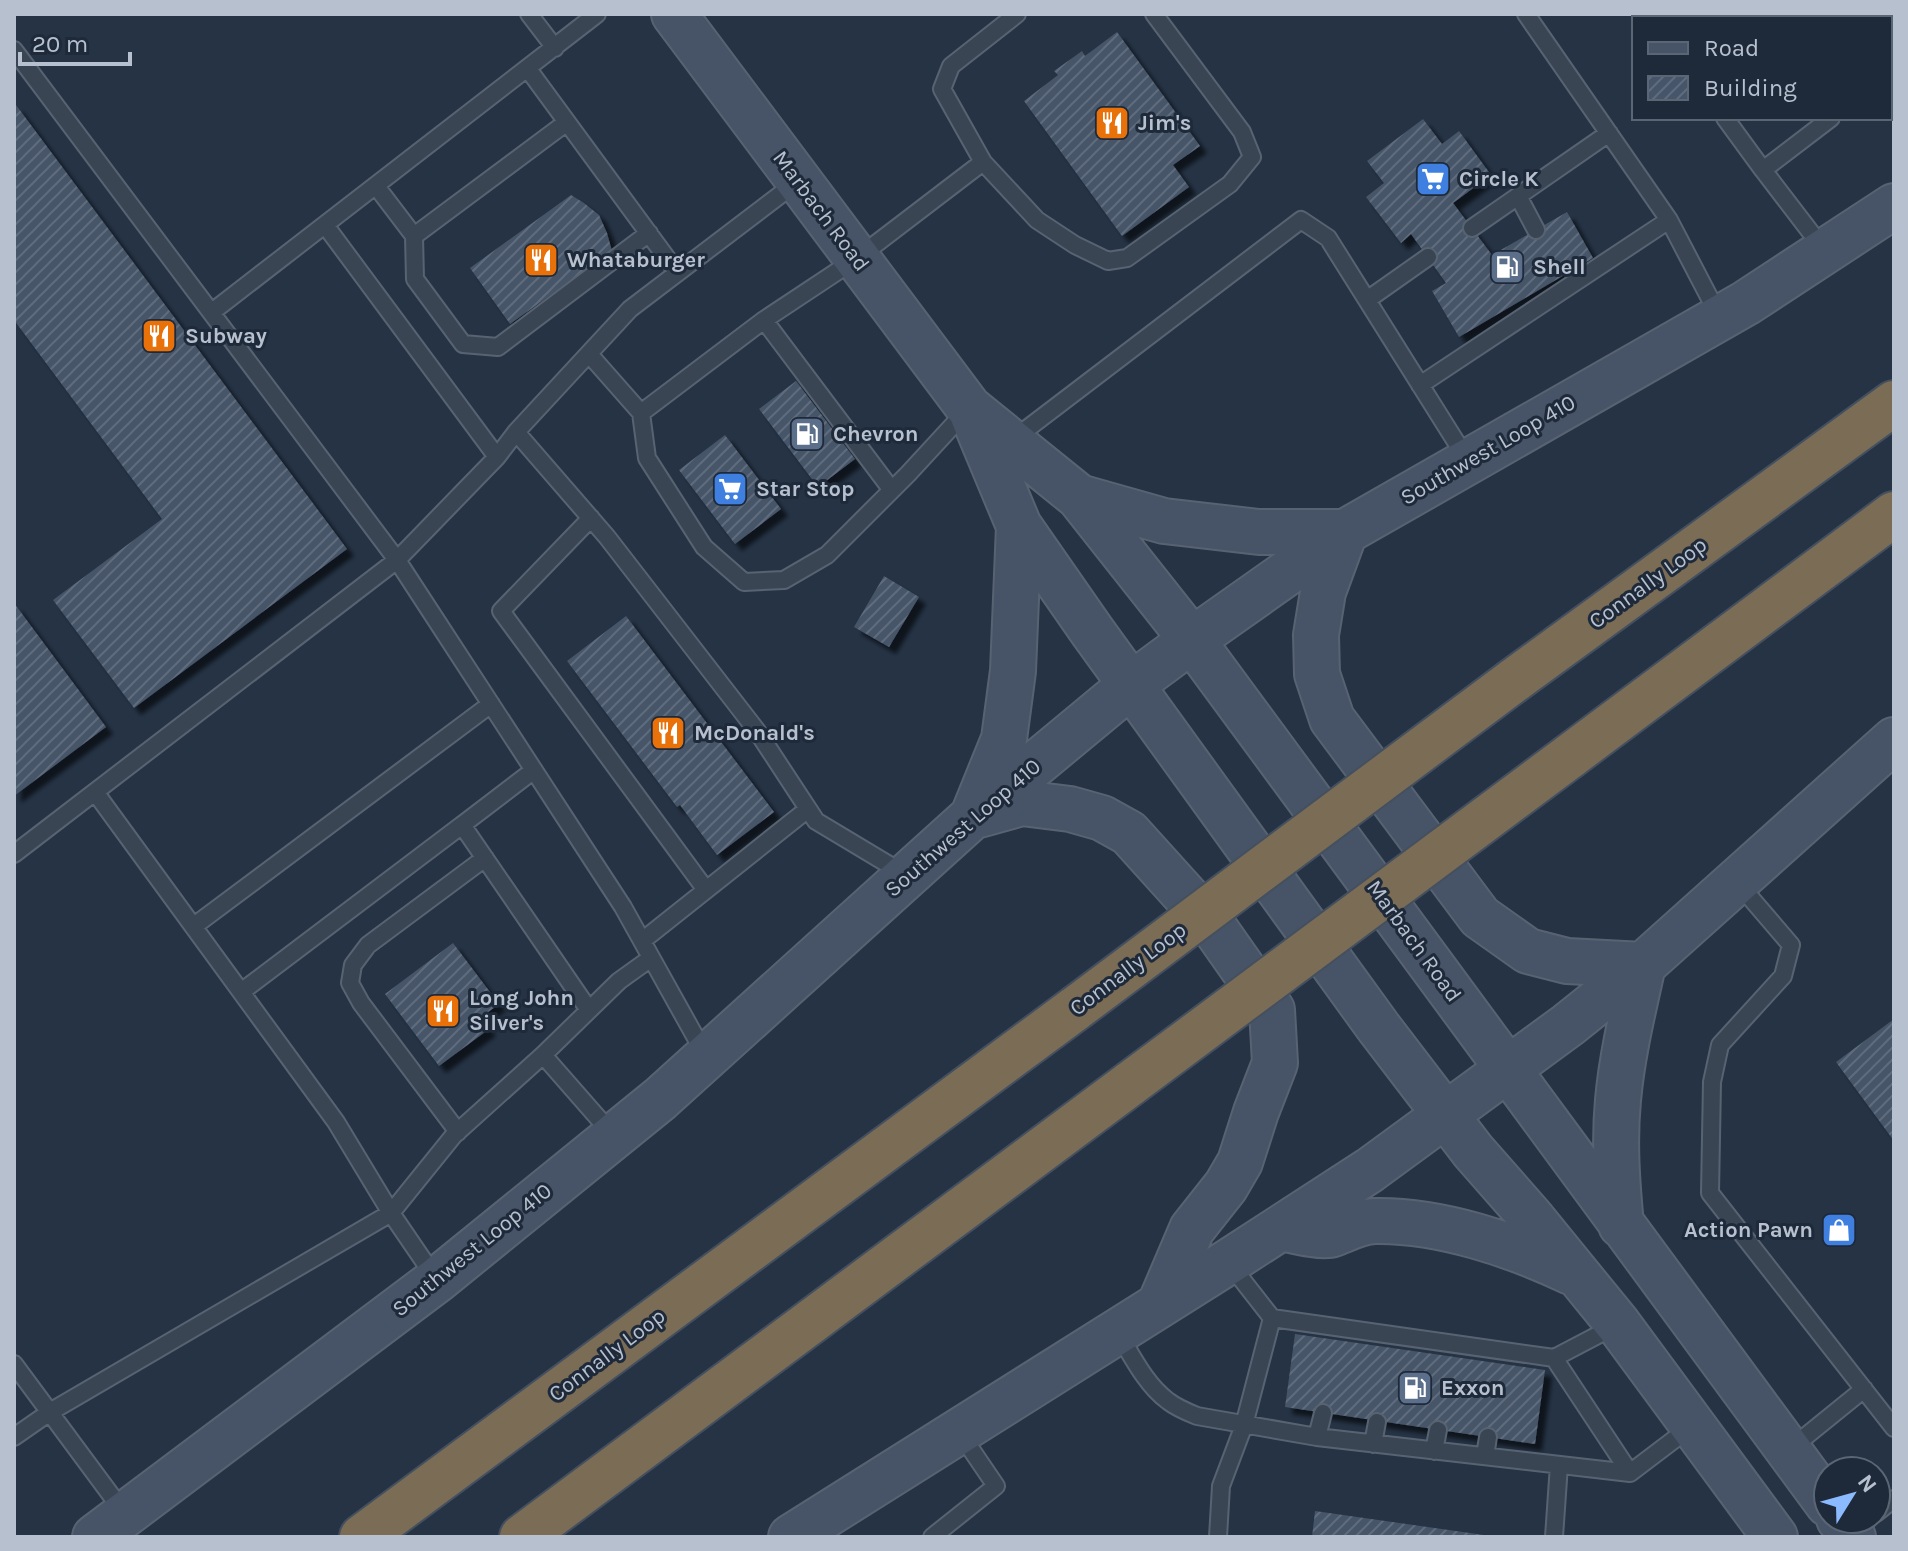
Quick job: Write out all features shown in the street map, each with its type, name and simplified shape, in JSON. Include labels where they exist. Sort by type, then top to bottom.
[{"type":"highway","name":"Connally Loop","points":[[362,1537],[1513,681],[1894,403]]},
{"type":"highway","points":[[522,1537],[1894,514]]},
{"type":"highway","points":[[1631,710],[1894,544]]},
{"type":"main road","name":"Marbach Road","points":[[674,14],[969,408],[1079,497],[1192,640],[1787,1451],[1812,1478]]},
{"type":"main road","name":"Southwest Loop 410","points":[[110,1526],[437,1280],[660,1099],[973,816],[1131,685],[1345,532],[1746,303],[1894,206]]},
{"type":"main road","name":"Marbach Road","points":[[969,408],[1019,526],[1131,685],[1379,1028],[1473,1151],[1618,1324],[1775,1537]]},
{"type":"main road","points":[[1079,497],[1164,521],[1259,532],[1345,532],[1323,592],[1316,635],[1317,674],[1332,719],[1480,917],[1528,951],[1567,961],[1643,965]]},
{"type":"main road","points":[[973,816],[1004,739],[1013,671],[1019,526]]},
{"type":"main road","points":[[791,1537],[1370,1170],[1568,1025],[1643,965],[1894,740]]},
{"type":"main road","points":[[973,816],[1022,803],[1070,809],[1102,818],[1129,833],[1213,926],[1272,1010],[1275,1063],[1240,1162],[1226,1186],[1192,1229],[1160,1304]]},
{"type":"main road","points":[[1621,1225],[1617,1174],[1618,1100],[1622,1062],[1643,965]]},
{"type":"main road","points":[[1281,1228],[1329,1236],[1371,1221],[1410,1223],[1505,1245],[1580,1277]]},
{"type":"lane","points":[[529,14],[555,48]]},
{"type":"lane","points":[[212,312],[597,14]]},
{"type":"lane","points":[[1017,14],[951,66],[942,89],[983,162],[1037,220],[1075,245],[1108,261],[1127,258],[1230,184],[1252,157],[1242,132],[1154,14]]},
{"type":"lane","points":[[1526,14],[1669,220],[1720,317]]},
{"type":"lane","points":[[14,50],[397,560],[623,907],[706,1056]]},
{"type":"lane","points":[[528,69],[677,272]]},
{"type":"lane","points":[[1726,120],[1825,251]]},
{"type":"lane","points":[[1763,170],[1828,120]]},
{"type":"lane","points":[[414,236],[567,122]]},
{"type":"lane","points":[[1472,228],[1609,133]]},
{"type":"lane","points":[[641,413],[764,320],[856,259],[983,162]]},
{"type":"lane","points":[[14,854],[397,560],[497,457],[516,432],[630,309],[798,181]]},
{"type":"lane","points":[[376,186],[414,236],[415,279],[463,344],[498,347],[649,233]]},
{"type":"lane","points":[[1518,196],[1536,230]]},
{"type":"lane","points":[[1010,442],[1301,220],[1328,238],[1468,461]]},
{"type":"lane","points":[[1420,385],[1511,315],[1669,220]]},
{"type":"lane","points":[[325,225],[497,457]]},
{"type":"lane","points":[[1367,300],[1428,257]]},
{"type":"lane","points":[[764,320],[891,489]]},
{"type":"lane","points":[[589,354],[641,413],[647,458],[704,547],[744,582],[784,580],[827,555],[969,408]]},
{"type":"lane","points":[[516,432],[607,537],[757,731],[816,821],[907,875]]},
{"type":"lane","points":[[591,518],[501,611],[706,890]]},
{"type":"lane","points":[[194,926],[491,704]]},
{"type":"lane","points":[[241,992],[534,770]]},
{"type":"lane","points":[[95,792],[336,1122],[391,1213],[437,1280]]},
{"type":"lane","points":[[642,941],[808,809]]},
{"type":"lane","points":[[462,825],[589,1010]]},
{"type":"lane","points":[[458,1132],[361,1003],[350,983],[353,965],[368,945],[485,858]]},
{"type":"lane","points":[[1736,881],[1791,945],[1783,976],[1720,1045],[1712,1082],[1710,1193],[1894,1428]]},
{"type":"lane","points":[[14,1437],[50,1412],[391,1213],[458,1132],[619,981],[651,958]]},
{"type":"lane","points":[[543,1055],[614,1136]]},
{"type":"lane","points":[[1228,1262],[1272,1318],[1337,1334],[1505,1358],[1554,1358],[1618,1324]]},
{"type":"lane","points":[[1218,1537],[1221,1486],[1244,1425],[1272,1318]]},
{"type":"lane","points":[[1117,1332],[1146,1377],[1167,1401],[1197,1416],[1317,1437],[1630,1473],[1693,1426]]},
{"type":"lane","points":[[1554,1358],[1630,1473]]},
{"type":"lane","points":[[14,1364],[50,1412],[110,1526]]},
{"type":"lane","points":[[1787,1451],[1864,1389]]},
{"type":"lane","points":[[1317,1437],[1323,1413]]},
{"type":"lane","points":[[1373,1444],[1377,1422]]},
{"type":"lane","points":[[1434,1451],[1438,1430]]},
{"type":"lane","points":[[932,1537],[996,1486],[959,1431]]},
{"type":"lane","points":[[1485,1456],[1488,1437]]},
{"type":"lane","points":[[1554,1537],[1559,1465]]},
{"type":"building","points":[[1888,14],[1889,16],[1746,16]]},
{"type":"building","name":"Jim's","points":[[1117,32],[1200,146],[1173,165],[1189,187],[1122,236],[1024,101],[1058,75],[1054,71],[1082,51],[1085,56]]},
{"type":"building","points":[[16,105],[347,549],[134,708],[53,600],[162,519],[14,320]]},
{"type":"building","points":[[1423,119],[1442,144],[1459,131],[1491,175],[1453,203],[1492,255],[1567,212],[1593,258],[1459,337],[1432,291],[1446,283],[1411,234],[1401,243],[1366,197],[1384,183],[1367,161]]},
{"type":"building","name":"Whataburger","points":[[571,195],[599,215],[612,251],[510,324],[470,268]]},
{"type":"building","name":"Chevron","points":[[796,381],[855,459],[818,487],[759,409]]},
{"type":"building","name":"Star Stop","points":[[725,435],[781,509],[735,544],[679,470]]},
{"type":"building","points":[[884,576],[919,597],[889,647],[854,627]]},
{"type":"building","points":[[14,603],[106,727],[14,796]]},
{"type":"building","name":"McDonald's","points":[[626,616],[774,812],[717,855],[567,661]]},
{"type":"building","name":"Long John Silver's","points":[[453,943],[499,1004],[480,1018],[489,1029],[439,1066],[385,994]]},
{"type":"building","points":[[1894,1019],[1894,1141],[1836,1062]]},
{"type":"building","name":"Exxon","points":[[1295,1334],[1545,1370],[1535,1444],[1285,1407]]},
{"type":"building","points":[[1315,1511],[1484,1535],[1484,1537],[1312,1537]]},
{"type":"place","name":"Jim's","points":[[1112,123]]},
{"type":"place","name":"Circle K","points":[[1433,179]]},
{"type":"place","name":"Whataburger","points":[[541,260]]},
{"type":"place","name":"Shell","points":[[1507,267]]},
{"type":"place","name":"Subway","points":[[159,336]]},
{"type":"place","name":"Chevron","points":[[807,434]]},
{"type":"place","name":"Star Stop","points":[[730,489]]},
{"type":"place","name":"McDonald's","points":[[668,733]]},
{"type":"place","name":"Long John Silver's","points":[[443,1011]]},
{"type":"place","name":"Action Pawn","points":[[1839,1230]]},
{"type":"place","name":"Exxon","points":[[1415,1388]]}]
